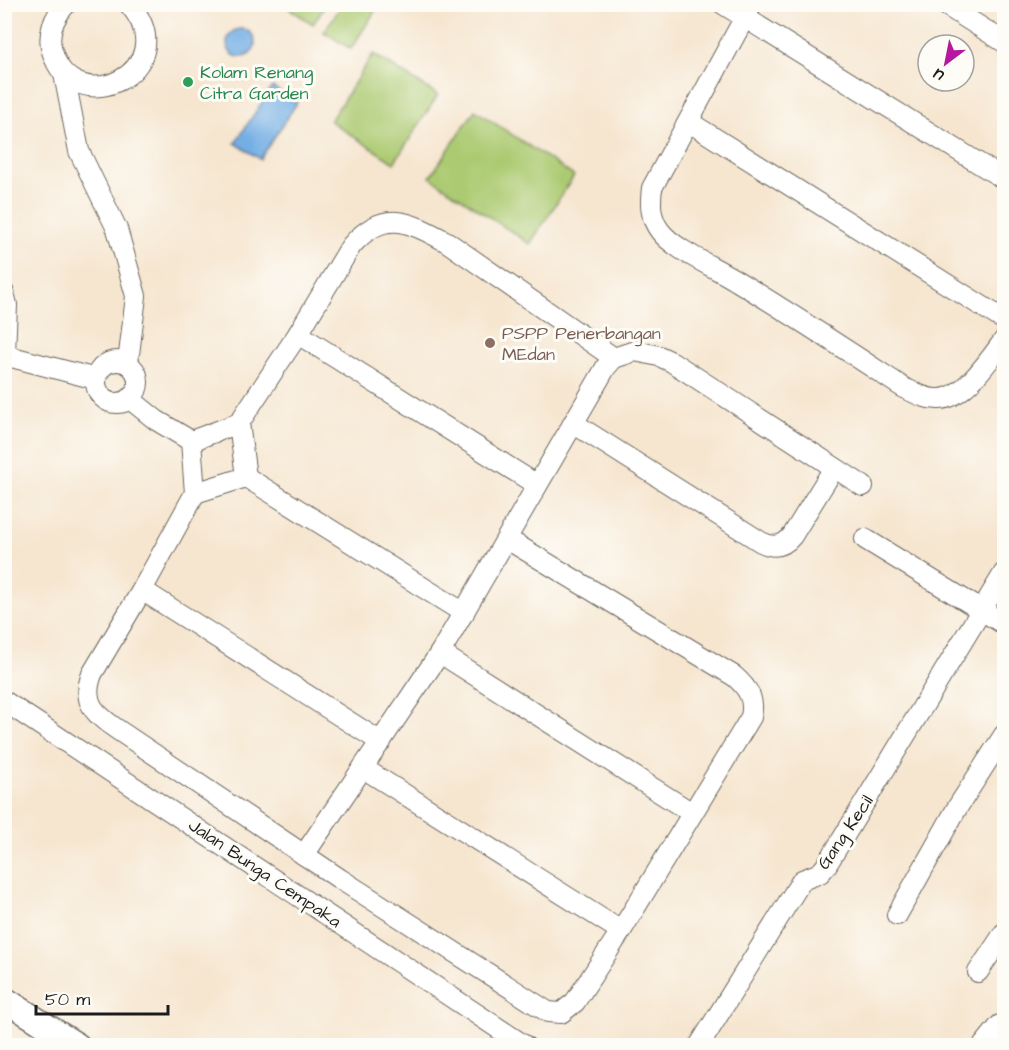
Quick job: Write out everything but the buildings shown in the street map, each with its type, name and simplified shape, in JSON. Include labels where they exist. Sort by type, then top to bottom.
[{"type":"street","points":[[56,7],[50,44],[54,60],[64,74],[81,84],[100,87],[119,83],[134,71],[144,54],[145,34],[139,16],[129,4]]},
{"type":"street","points":[[723,4],[748,11],[1005,179]]},
{"type":"street","points":[[944,4],[1005,42]]},
{"type":"street","points":[[748,11],[689,122],[658,173],[652,188],[650,201],[652,218],[661,232],[676,245],[737,280],[904,387],[928,399],[951,397],[961,391],[1005,340]]},
{"type":"street","points":[[64,74],[79,151],[117,229],[136,296],[128,363]]},
{"type":"street","points":[[689,122],[1005,320]]},
{"type":"street","points":[[191,441],[239,423],[298,334],[351,246],[374,225],[389,220],[427,231],[447,242],[614,358]]},
{"type":"street","points":[[4,292],[7,305],[5,354],[96,379]]},
{"type":"street","points":[[298,334],[537,485]]},
{"type":"street","points":[[304,855],[440,653],[606,367],[614,358],[635,351],[659,356],[672,362],[863,486]]},
{"type":"street","points":[[120,360],[128,363],[134,369],[138,376],[138,385],[136,393],[130,399],[123,403],[115,403],[106,401],[100,395],[96,379],[104,365],[120,360]]},
{"type":"street","points":[[130,399],[156,420],[191,441]]},
{"type":"street","points":[[239,423],[246,477]]},
{"type":"street","points":[[573,423],[761,542],[773,546],[784,544],[792,536],[834,468]]},
{"type":"street","points":[[191,441],[195,493],[142,590],[92,674],[87,697],[92,709],[118,730],[304,855],[552,1013],[565,1011],[575,1002],[621,931],[751,717],[753,709],[748,690],[734,676],[507,539]]},
{"type":"street","points":[[195,493],[246,477],[464,613]]},
{"type":"street","points":[[865,539],[1005,624]]},
{"type":"street","name":"Gang Kecil","points":[[699,1046],[802,880],[820,873],[826,866],[1005,573]]},
{"type":"street","points":[[142,590],[381,742]]},
{"type":"street","points":[[440,653],[692,813]]},
{"type":"street","name":"Jalan Bunga Cempaka","points":[[4,701],[525,1046]]},
{"type":"street","points":[[897,915],[957,808],[1005,735]]},
{"type":"street","points":[[363,768],[621,931]]},
{"type":"street","points":[[978,972],[1005,933]]},
{"type":"street","points":[[4,999],[78,1046]]},
{"type":"street","points":[[983,1046],[1000,1025]]},
{"type":"green space","points":[[290,4],[326,5],[313,24],[288,8]]},
{"type":"green space","points":[[342,5],[379,5],[351,49],[324,32]]},
{"type":"green space","points":[[373,54],[438,95],[394,163],[330,121]]},
{"type":"green space","points":[[475,110],[574,176],[530,244],[430,177]]},
{"type":"water","points":[[241,29],[251,33],[255,43],[251,53],[241,57],[231,53],[227,43],[231,33]]},
{"type":"water","points":[[272,87],[297,103],[260,159],[235,143]]},
{"type":"place","name":"Kolam Renang Citra Garden","points":[[188,82]]},
{"type":"place","name":"PSPP Penerbangan MEdan","points":[[490,343]]}]
